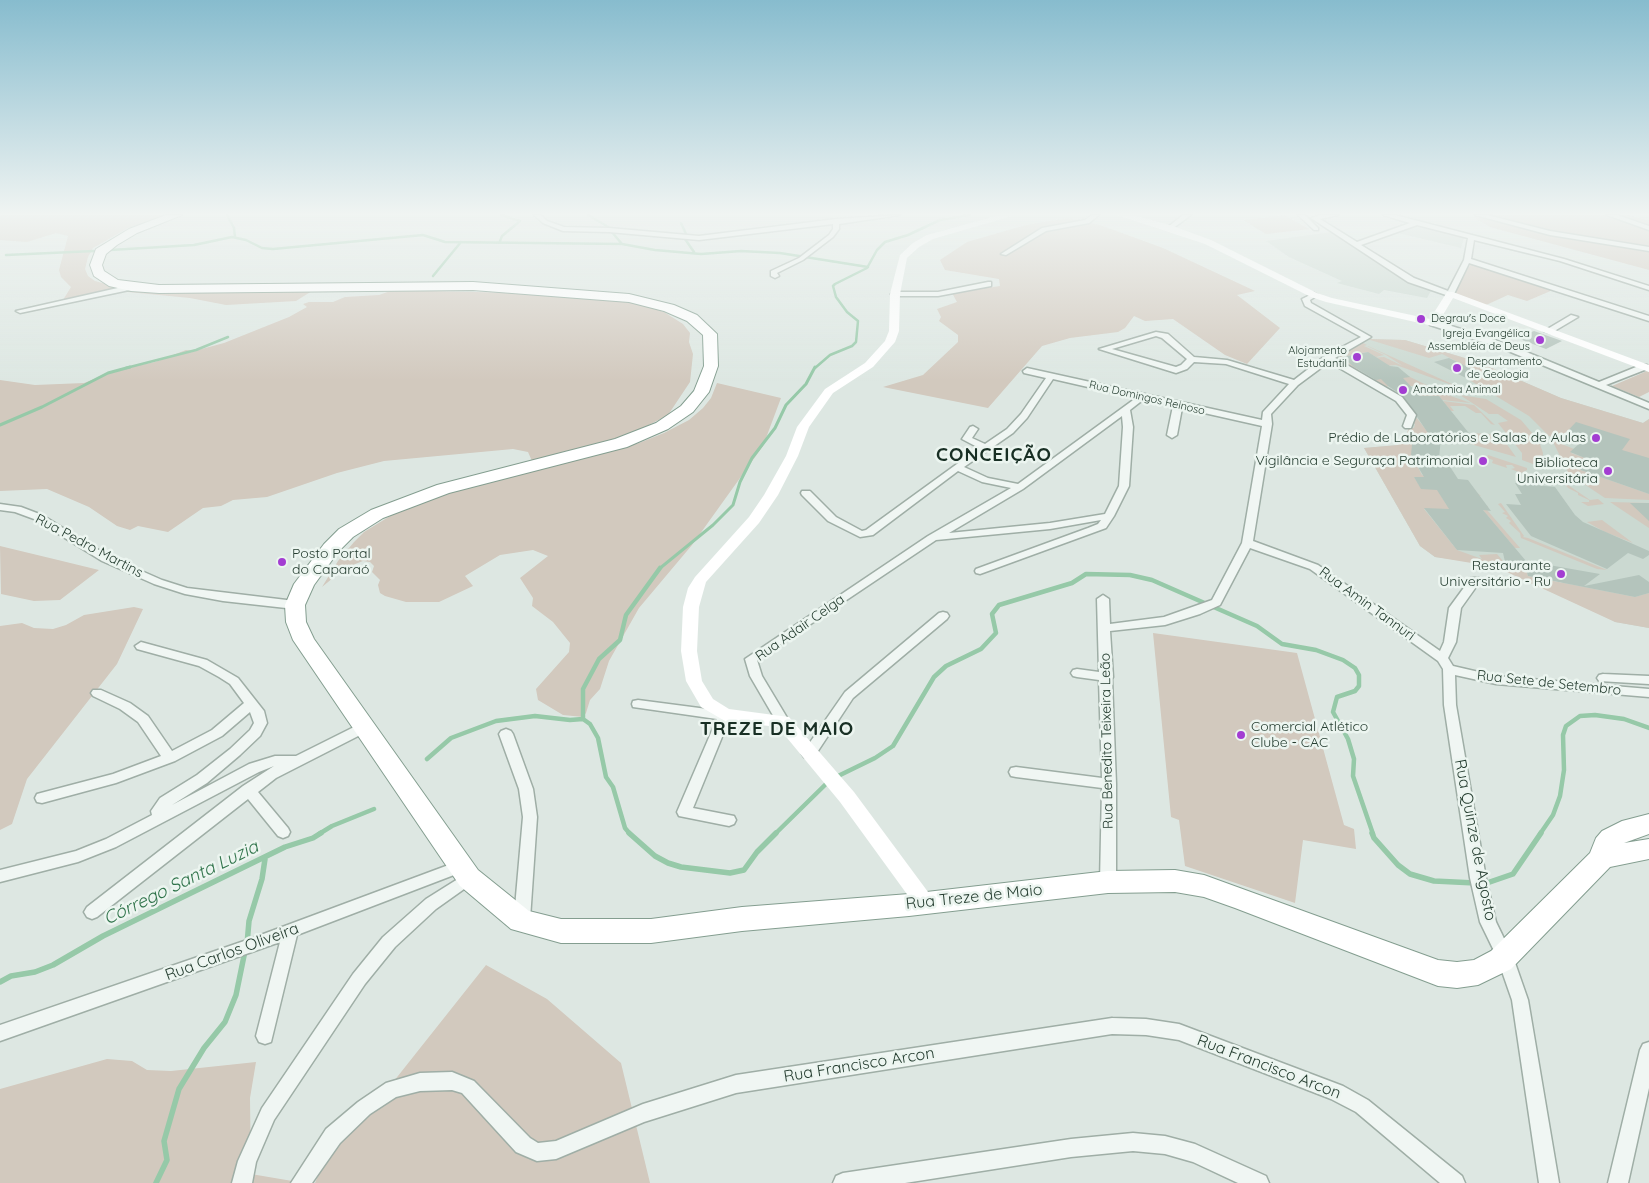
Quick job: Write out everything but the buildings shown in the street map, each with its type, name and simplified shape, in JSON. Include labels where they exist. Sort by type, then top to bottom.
[{"type":"highway","points":[[97,270],[98,273],[114,283],[131,287],[187,290],[454,286],[569,292],[629,298],[656,303],[692,318],[710,334],[711,366],[701,392],[687,410],[662,426],[621,443],[443,489],[377,514],[346,533],[331,548],[304,584],[295,605]]},
{"type":"highway","name":"Rua Treze de Maio","points":[[295,605],[296,622],[304,640],[462,866],[522,921],[561,931],[651,931],[742,919],[1108,882],[1175,881],[1204,886],[1438,973],[1457,975],[1478,972],[1505,957],[1602,858],[1605,845],[1611,838],[1630,828],[1649,824]]},
{"type":"highway","points":[[1602,858],[1649,849]]},
{"type":"street","points":[[775,276],[772,272],[776,270]]},
{"type":"street","points":[[725,715],[707,703],[694,681],[689,651],[694,588],[754,520],[792,456],[804,427],[829,391],[869,365],[890,342],[894,331],[895,294],[900,270]]},
{"type":"street","points":[[1264,270],[1314,295],[1433,323],[1504,346],[1649,406]]},
{"type":"street","points":[[1396,270],[1411,280],[1449,295],[1647,368]]},
{"type":"street","points":[[1433,323],[1462,270]]},
{"type":"street","points":[[1498,270],[1649,319]]},
{"type":"street","points":[[1588,270],[1649,290]]},
{"type":"street","points":[[895,294],[938,294],[988,284]]},
{"type":"street","points":[[20,311],[131,287]]},
{"type":"street","points":[[1104,628],[1165,621],[1216,602],[1247,543],[1267,424],[1266,414],[1295,383],[1328,358],[1367,337],[1308,304],[1306,299],[1314,295]]},
{"type":"street","points":[[1548,331],[1574,317]]},
{"type":"street","points":[[1192,359],[1184,367],[1176,370],[1103,349],[1156,334],[1165,336],[1192,359],[1226,362],[1295,383]]},
{"type":"street","points":[[1328,358],[1399,399],[1412,416],[1408,426]]},
{"type":"street","points":[[1600,385],[1647,368]]},
{"type":"street","name":"Rua Domingos Reinoso","points":[[1027,371],[1267,424]]},
{"type":"street","points":[[806,492],[832,519],[865,535],[883,524],[956,467],[1010,431],[1024,416],[1051,376]]},
{"type":"street","points":[[1638,401],[1649,396]]},
{"type":"street","points":[[932,538],[1020,487],[1142,397]]},
{"type":"street","points":[[1172,435],[1178,405]]},
{"type":"street","points":[[980,571],[1102,526],[1124,486],[1128,428],[1125,410]]},
{"type":"street","points":[[973,429],[967,438],[987,448]]},
{"type":"street","points":[[956,467],[985,480],[1020,487]]},
{"type":"street","name":"Rua Pedro Martins","points":[[0,507],[17,509],[38,517],[106,559],[158,582],[185,591],[295,605]]},
{"type":"street","points":[[932,538],[1050,526],[1109,516]]},
{"type":"street","name":"Rua Adair Celga","points":[[924,902],[838,787],[783,721],[756,676],[751,659],[932,538]]},
{"type":"street","name":"Rua Amin Tannuri","points":[[1247,543],[1314,567],[1445,664]]},
{"type":"street","points":[[1445,664],[1455,608],[1475,580]]},
{"type":"street","name":"Rua Benedito Teixeira Leão","points":[[1103,599],[1109,784],[1108,882]]},
{"type":"street","points":[[809,754],[848,695],[943,616]]},
{"type":"street","points":[[141,646],[203,663],[234,681],[259,714],[261,723],[255,733],[202,779],[166,802],[158,811],[159,818]]},
{"type":"street","name":"Rua Sete de Setembro","points":[[1445,664],[1496,680],[1649,693]]},
{"type":"street","name":"Rua Quinze de Agosto","points":[[1445,664],[1450,705],[1480,884],[1488,922],[1505,957],[1521,1008],[1548,1183]]},
{"type":"street","points":[[1077,673],[1107,677]]},
{"type":"street","points":[[1603,678],[1649,680]]},
{"type":"street","points":[[98,693],[125,706],[142,719],[170,758]]},
{"type":"street","points":[[42,798],[116,778],[170,758],[216,733],[251,704]]},
{"type":"street","points":[[638,704],[783,721]]},
{"type":"street","points":[[725,715],[684,812],[729,820]]},
{"type":"street","points":[[92,912],[248,790],[295,760],[364,727]]},
{"type":"street","points":[[506,734],[526,789],[530,816],[522,921]]},
{"type":"street","points":[[0,876],[78,856],[111,843],[254,768],[275,761],[295,760]]},
{"type":"street","points":[[1016,772],[1109,784]]},
{"type":"street","points":[[248,790],[283,832]]},
{"type":"street","points":[[242,1183],[247,1161],[268,1114],[359,978],[389,942],[431,904],[462,866]]},
{"type":"street","name":"Rua Carlos Oliveira","points":[[0,1033],[290,932],[462,866]]},
{"type":"street","points":[[265,1036],[290,932]]},
{"type":"street","name":"Rua Francisco Arcon","points":[[301,1183],[334,1136],[364,1108],[392,1089],[420,1082],[452,1082],[468,1087],[523,1145],[537,1152],[556,1150],[643,1113],[736,1084],[1112,1026],[1146,1027],[1179,1032],[1337,1092],[1362,1106],[1455,1183]]},
{"type":"street","points":[[1618,1183],[1649,1050]]},
{"type":"street","points":[[843,1183],[1071,1148],[1133,1142],[1165,1145],[1195,1153],[1259,1183]]},
{"type":"shaded area","points":[[59,270],[86,270],[88,276],[95,281],[117,287],[312,291],[296,301],[226,305],[190,298],[117,291],[63,300],[71,287],[61,277]]},
{"type":"shaded area","points":[[946,270],[1211,270],[1255,291],[1237,295],[1280,328],[1247,364],[1225,355],[1173,319],[1145,321],[1134,316],[1125,328],[1118,332],[1070,338],[1042,346],[988,408],[883,387],[923,375],[958,342],[958,335],[939,321],[941,317],[937,309],[957,302],[952,293],[1000,286],[999,279]]},
{"type":"shaded area","points":[[1318,270],[1394,270],[1411,281],[1432,289],[1427,298],[1384,290],[1379,294],[1337,283],[1342,281]]},
{"type":"shaded area","points":[[1467,270],[1490,270],[1553,290],[1527,301],[1508,295],[1486,305],[1452,294]]},
{"type":"shaded area","points":[[393,290],[516,293],[627,301],[642,305],[664,312],[683,324],[690,333],[689,342],[693,354],[690,382],[668,415],[647,426],[609,441],[532,461],[528,452],[513,449],[384,461],[337,473],[267,497],[233,500],[221,506],[203,508],[168,532],[138,526],[130,530],[117,526],[89,507],[47,489],[0,491],[0,380],[35,385],[84,383],[120,369],[155,362],[186,350],[194,351],[224,343],[289,317],[307,307],[303,304],[309,302],[333,302],[345,297],[379,295]]},
{"type":"shaded area","points":[[1367,339],[1405,340],[1478,362],[1561,398],[1643,423],[1649,419],[1649,458],[1635,461],[1549,436],[1529,416],[1466,378],[1480,373],[1442,354],[1429,358]]},
{"type":"shaded area","points":[[1370,339],[1405,340],[1478,362],[1561,398],[1643,423],[1649,419],[1649,628],[1615,622],[1561,582],[1528,576],[1489,564],[1435,557],[1420,546],[1364,448],[1398,445],[1405,439],[1415,416],[1398,397],[1333,357],[1359,341]]},
{"type":"shaded area","points":[[1359,341],[1367,345],[1364,346],[1384,355],[1376,357],[1367,352],[1337,358],[1344,363],[1359,364],[1370,362],[1371,358],[1384,357],[1403,366],[1386,355],[1368,346],[1463,389],[1396,365],[1356,368],[1370,380],[1333,357]]},
{"type":"shaded area","points":[[1647,371],[1649,372],[1649,392],[1639,397],[1612,386]]},
{"type":"shaded area","points":[[1408,376],[1437,390],[1421,390],[1415,386],[1387,386],[1394,394],[1436,391],[1471,403],[1442,400],[1439,396],[1400,395],[1409,408],[1398,397],[1370,380]]},
{"type":"shaded area","points":[[717,383],[781,398],[763,446],[692,545],[639,608],[609,661],[600,689],[590,700],[583,717],[563,715],[538,700],[536,689],[569,652],[570,643],[553,622],[532,606],[533,598],[520,578],[548,556],[533,550],[500,555],[465,576],[473,586],[439,602],[406,602],[385,596],[380,593],[378,585],[380,580],[372,572],[374,566],[370,562],[363,561],[345,568],[322,587],[338,561],[364,532],[400,510],[442,493],[485,480],[552,466],[639,443],[664,433],[689,420],[703,408],[711,398]]},
{"type":"shaded area","points":[[1460,395],[1486,399],[1521,420],[1539,441],[1543,453],[1542,460],[1533,464],[1522,460],[1522,453],[1498,423],[1508,421],[1498,414],[1489,414]]},
{"type":"shaded area","points":[[1443,401],[1474,405],[1495,425],[1491,424],[1481,413],[1476,413],[1465,406],[1450,406],[1454,411],[1451,411]]},
{"type":"shaded area","points":[[1415,416],[1431,436],[1429,438],[1413,435],[1412,446],[1421,460],[1414,460],[1422,475],[1427,477],[1414,477],[1421,488],[1476,492],[1481,496],[1440,494],[1446,504],[1488,506],[1487,510],[1520,548],[1515,548],[1483,510],[1424,509],[1457,550],[1482,559],[1479,555],[1497,554],[1503,561],[1516,561],[1506,565],[1526,569],[1528,576],[1635,597],[1649,593],[1649,628],[1615,622],[1496,567],[1435,557],[1420,546],[1364,448],[1398,445],[1405,439],[1409,427],[1414,428],[1415,424],[1411,423]]},
{"type":"shaded area","points":[[1472,433],[1500,435],[1516,457],[1453,439],[1476,439]]},
{"type":"shaded area","points":[[1552,440],[1574,449],[1571,453],[1585,458],[1575,468],[1649,494],[1649,500],[1605,498],[1569,474]]},
{"type":"shaded area","points":[[1488,455],[1527,468],[1527,470],[1521,473],[1511,469],[1515,468],[1512,465],[1506,465],[1507,468],[1492,463],[1493,460],[1487,458]]},
{"type":"shaded area","points":[[1550,477],[1566,477],[1565,483],[1590,500],[1598,499],[1604,504],[1588,506],[1581,502],[1589,502],[1589,500],[1578,495],[1578,493],[1568,488],[1564,483],[1551,480]]},
{"type":"shaded area","points":[[1610,502],[1649,503],[1649,528]]},
{"type":"shaded area","points":[[1501,503],[1523,537],[1607,570],[1597,569],[1521,538],[1520,533],[1509,523],[1511,521],[1506,518],[1508,516],[1502,513],[1505,512],[1498,504]]},
{"type":"shaded area","points":[[1602,520],[1633,543],[1605,532],[1587,522]]},
{"type":"shaded area","points":[[0,546],[99,570],[60,600],[34,601],[1,594]]},
{"type":"shaded area","points":[[134,607],[143,609],[117,664],[27,779],[12,824],[0,830],[0,626],[22,623],[34,628],[53,629],[66,625],[84,615]]},
{"type":"shaded area","name":"Comercial Atlético Clube - CAC","points":[[1153,633],[1297,653],[1344,825],[1354,829],[1356,849],[1303,840],[1295,903],[1185,866],[1179,820],[1171,817]]},
{"type":"shaded area","points":[[486,965],[547,999],[621,1063],[650,1183],[315,1183],[330,1147],[390,1086]]},
{"type":"shaded area","points":[[107,1059],[132,1061],[147,1070],[171,1071],[256,1062],[250,1098],[251,1174],[304,1183],[0,1183],[0,1089]]},
{"type":"waterway","points":[[433,276],[438,270]]},
{"type":"waterway","points":[[815,368],[830,355],[852,346],[856,342],[858,321],[847,312],[836,297],[833,286],[863,270]]},
{"type":"waterway","points":[[126,368],[196,350],[228,337]]},
{"type":"waterway","points":[[0,425],[42,407],[108,373],[130,367]]},
{"type":"waterway","points":[[660,568],[713,525],[733,505],[740,482],[752,458],[775,428],[786,405],[806,384],[815,367]]},
{"type":"waterway","points":[[583,719],[583,689],[599,659],[620,640],[626,615],[660,568]]},
{"type":"waterway","points":[[836,777],[875,758],[893,746],[934,677],[946,666],[981,649],[996,633],[992,614],[999,605],[1072,583],[1086,574],[1130,575],[1152,580],[1257,626],[1282,644],[1316,650],[1343,660],[1355,668],[1359,675],[1359,686],[1355,691],[1337,697],[1333,712],[1348,739],[1354,759],[1353,776],[1373,834]]},
{"type":"waterway","points":[[1540,834],[1553,815],[1560,796],[1564,770],[1563,735],[1566,726],[1580,716],[1595,715],[1624,719],[1649,728]]},
{"type":"waterway","name":"Córrego Santa Luzia","points":[[427,759],[451,738],[496,721],[535,716],[570,720],[583,719]]},
{"type":"waterway","points":[[583,719],[590,724],[598,738],[606,777],[613,787],[625,828],[630,834]]},
{"type":"waterway","points":[[775,834],[828,782]]},
{"type":"waterway","name":"Córrego Santa Luzia","points":[[319,834],[332,826],[374,809]]},
{"type":"waterway","name":"Córrego Santa Luzia","points":[[0,982],[11,976],[35,972],[53,965],[103,936],[285,847],[313,838],[321,833]]},
{"type":"waterway","points":[[1372,833],[1374,838],[1398,865],[1410,874],[1434,881],[1475,883]]},
{"type":"waterway","points":[[1484,884],[1513,874],[1541,833]]},
{"type":"waterway","points":[[630,834],[655,856],[668,863],[681,867],[730,873],[744,870],[757,852],[775,834]]},
{"type":"waterway","points":[[247,944],[249,921],[262,879],[265,859]]},
{"type":"waterway","points":[[156,1183],[167,1160],[164,1141],[179,1089],[204,1048],[225,1022],[236,995],[245,951]]},
{"type":"place","name":"Degrau's Doce","points":[[1421,319]]},
{"type":"place","name":"Igreja Evangélica Assembléia de Deus","points":[[1540,340]]},
{"type":"place","name":"Alojamento Estudantil","points":[[1357,357]]},
{"type":"place","name":"Departamento de Geologia","points":[[1457,368]]},
{"type":"place","name":"Anatomia Animal","points":[[1403,390]]},
{"type":"place","name":"Prédio de Laboratórios e Salas de Aulas","points":[[1596,438]]},
{"type":"place","name":"Vigilância e Seguraça Patrimonial","points":[[1483,461]]},
{"type":"place","name":"Biblioteca Universitária","points":[[1608,471]]},
{"type":"place","name":"Posto Portal do Caparaó","points":[[282,562]]},
{"type":"place","name":"Restaurante Universitário - Ru","points":[[1561,574]]},
{"type":"place","name":"Comercial Atlético Clube - CAC","points":[[1241,735]]},
{"type":"district","name":"CONCEIÇÃO","points":[[994,455]]},
{"type":"district","name":"TREZE DE MAIO","points":[[777,729]]}]
